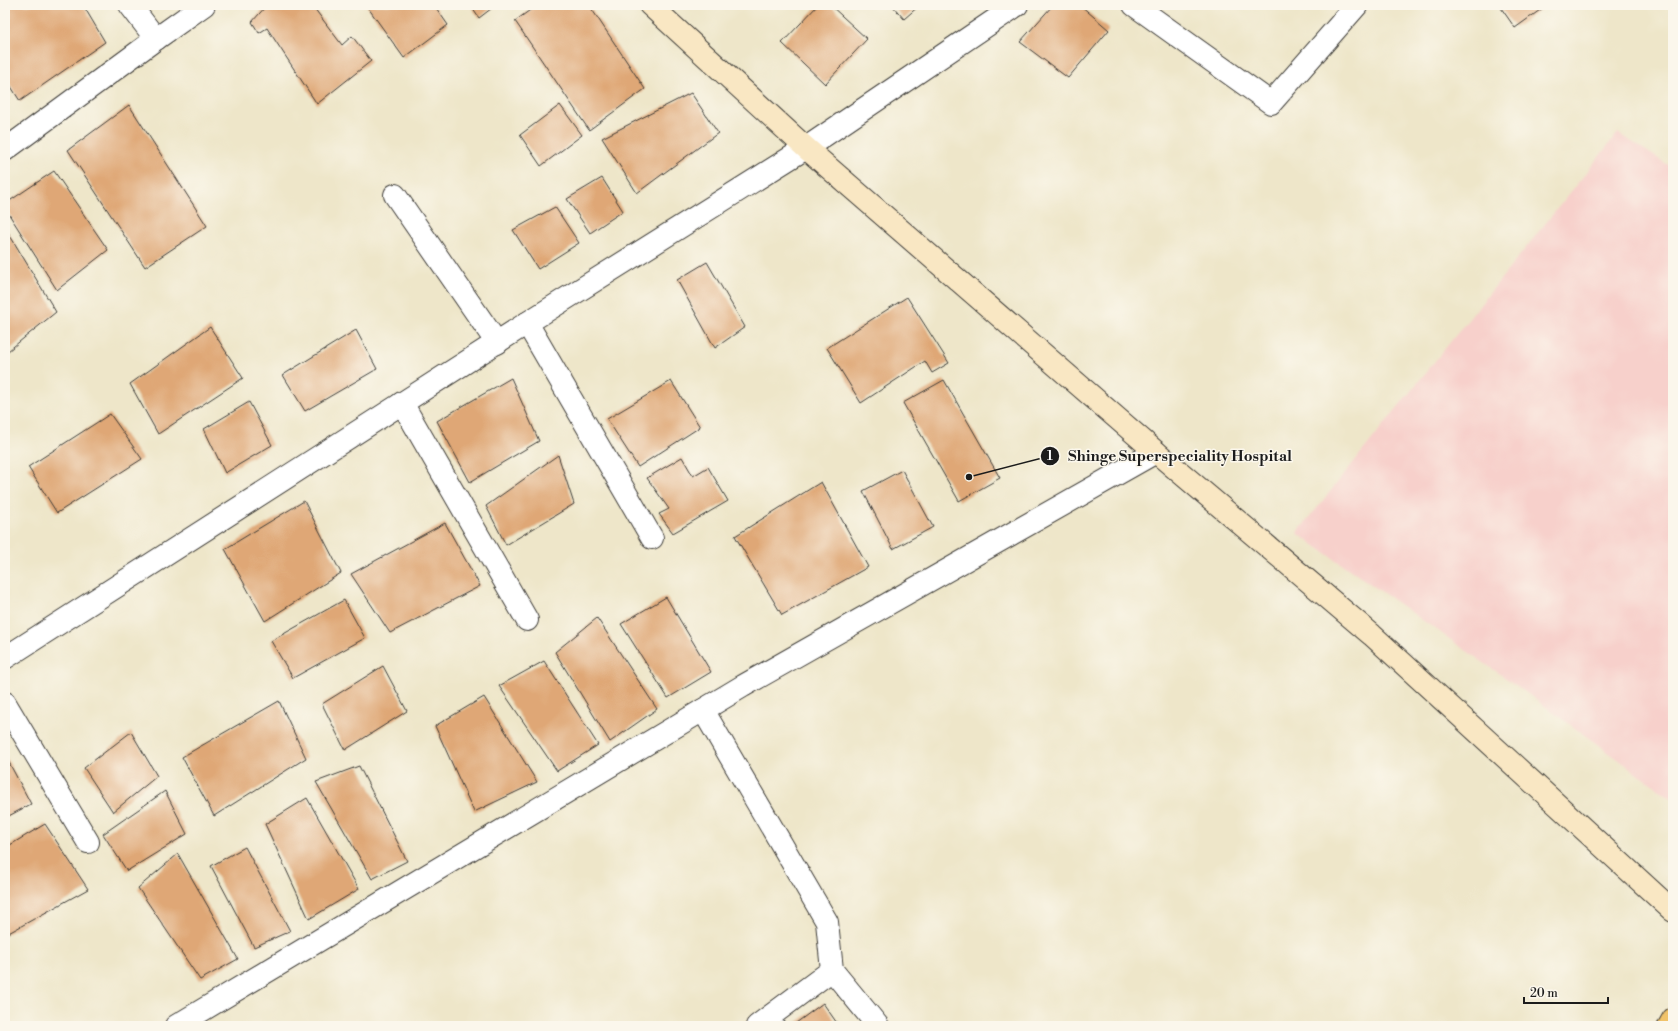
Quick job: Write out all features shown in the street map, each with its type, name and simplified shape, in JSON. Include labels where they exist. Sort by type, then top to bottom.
[{"type":"main road","points":[[1669,1026],[1673,1020]]},
{"type":"street","points":[[130,5],[156,39]]},
{"type":"street","points":[[5,150],[204,5]]},
{"type":"street","points":[[650,5],[806,148],[1156,452],[1372,635],[1673,911]]},
{"type":"street","points":[[5,658],[527,323],[806,148],[1016,5]]},
{"type":"street","points":[[1134,5],[1271,103],[1357,5]]},
{"type":"street","points":[[394,194],[497,343]]},
{"type":"street","points":[[527,323],[652,538]]},
{"type":"street","points":[[402,403],[527,620]]},
{"type":"street","points":[[176,1026],[703,710],[1156,452]]},
{"type":"street","points":[[5,703],[88,842]]},
{"type":"street","points":[[703,710],[827,922],[832,970],[878,1026]]},
{"type":"street","points":[[757,1026],[832,970]]},
{"type":"shaded area","points":[[1618,133],[1673,168],[1673,799],[1510,681],[1297,533]]},
{"type":"building","points":[[5,5],[83,5],[105,42],[20,101],[5,77]]},
{"type":"building","points":[[267,5],[319,5],[314,8],[342,45],[352,36],[371,61],[317,104],[267,28],[259,33],[252,22]]},
{"type":"building","points":[[366,5],[434,5],[448,25],[404,58]]},
{"type":"building","points":[[470,5],[496,5],[479,18]]},
{"type":"building","points":[[537,5],[589,5],[645,89],[589,130],[515,21]]},
{"type":"building","points":[[818,5],[830,5],[867,39],[825,84],[782,43]]},
{"type":"building","points":[[892,5],[920,5],[904,19]]},
{"type":"building","points":[[1053,5],[1080,5],[1109,30],[1068,78],[1020,42]]},
{"type":"building","points":[[1499,5],[1547,5],[1515,28]]},
{"type":"building","points":[[691,93],[718,133],[637,193],[602,138]]},
{"type":"building","points":[[129,105],[207,226],[145,267],[68,150]]},
{"type":"building","points":[[560,105],[582,135],[541,166],[520,135]]},
{"type":"building","points":[[54,171],[108,250],[57,290],[5,208],[5,204]]},
{"type":"building","points":[[602,178],[623,211],[590,233],[567,199]]},
{"type":"building","points":[[555,207],[579,243],[538,269],[513,230]]},
{"type":"building","points":[[6,229],[56,312],[8,351],[5,347]]},
{"type":"building","points":[[707,262],[745,327],[715,348],[677,280]]},
{"type":"building","points":[[907,297],[949,363],[932,373],[925,361],[861,403],[827,348]]},
{"type":"building","points":[[210,327],[243,378],[158,434],[130,384]]},
{"type":"building","points":[[356,330],[377,369],[305,411],[283,375]]},
{"type":"building","points":[[511,378],[539,441],[470,482],[437,421]]},
{"type":"building","points":[[944,380],[1000,478],[959,501],[903,403]]},
{"type":"building","points":[[671,381],[700,427],[638,467],[607,419]]},
{"type":"building","points":[[249,402],[272,445],[225,473],[204,429]]},
{"type":"building","points":[[110,414],[142,459],[57,513],[28,467]]},
{"type":"building","points":[[558,455],[574,504],[506,545],[486,506]]},
{"type":"building","points":[[682,457],[693,476],[708,467],[728,501],[673,533],[659,514],[669,509],[647,478]]},
{"type":"building","points":[[902,470],[933,527],[893,549],[863,491]]},
{"type":"building","points":[[821,482],[868,567],[782,615],[735,536]]},
{"type":"building","points":[[304,501],[341,573],[265,621],[225,549]]},
{"type":"building","points":[[445,523],[480,586],[390,633],[351,574]]},
{"type":"building","points":[[666,597],[711,672],[668,698],[621,624]]},
{"type":"building","points":[[344,600],[365,638],[293,678],[271,641]]},
{"type":"building","points":[[597,618],[657,709],[610,742],[555,652]]},
{"type":"building","points":[[544,661],[598,745],[557,771],[499,686]]},
{"type":"building","points":[[383,666],[407,711],[345,750],[322,704]]},
{"type":"building","points":[[484,697],[537,782],[474,812],[435,726]]},
{"type":"building","points":[[279,701],[306,758],[214,816],[182,757]]},
{"type":"building","points":[[131,732],[157,776],[113,812],[84,768]]},
{"type":"building","points":[[5,755],[31,804],[5,818]]},
{"type":"building","points":[[359,766],[407,861],[372,879],[316,782]]},
{"type":"building","points":[[165,791],[187,834],[127,871],[103,834]]},
{"type":"building","points":[[307,798],[359,889],[309,919],[265,824]]},
{"type":"building","points":[[45,824],[88,889],[5,935],[5,848]]},
{"type":"building","points":[[245,847],[290,931],[254,947],[211,866]]},
{"type":"building","points":[[178,854],[238,959],[200,980],[138,888]]},
{"type":"building","points":[[823,1003],[839,1026],[792,1026]]},
{"type":"place","name":"Shinge Superspeciality Hospital","points":[[969,477]]}]
